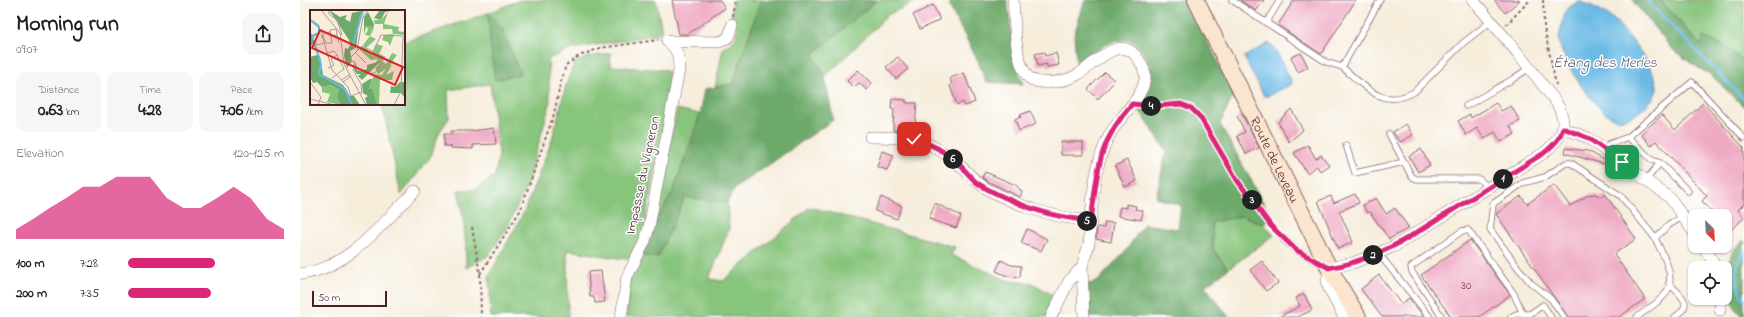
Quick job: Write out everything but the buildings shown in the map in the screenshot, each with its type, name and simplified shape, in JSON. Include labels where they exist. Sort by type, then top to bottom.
[{"type":"street","points":[[1013,0],[1021,64],[1028,78],[1040,82],[1068,79],[1082,72],[1104,54],[1121,48],[1127,49],[1139,60],[1145,76],[1142,88],[1132,104],[1117,122],[1101,153],[1096,174],[1089,244],[1082,267],[1084,317]]},
{"type":"street","name":"Route de Leveau","points":[[1196,0],[1329,268],[1358,317]]},
{"type":"street","points":[[1344,317],[1329,289],[1327,282],[1329,268],[1353,263],[1401,242],[1544,153],[1561,136],[1563,128],[1561,111],[1556,102],[1473,0]]},
{"type":"street","points":[[667,41],[725,41],[730,37],[732,25]]},
{"type":"street","name":"Impasse du Vigneron","points":[[621,317],[627,277],[645,241],[649,227],[678,77],[678,53],[667,41]]},
{"type":"street","points":[[1563,128],[1588,138],[1670,198],[1688,223]]},
{"type":"street","points":[[870,137],[901,137],[925,142],[942,150],[959,164],[976,182],[986,189],[1032,210],[1060,218],[1091,221]]},
{"type":"street","points":[[300,274],[330,266],[353,252],[415,191]]},
{"type":"street","points":[[1051,317],[1069,281],[1082,267]]},
{"type":"street","points":[[1720,305],[1720,310]]},
{"type":"lane","points":[[1232,0],[1326,62],[1342,66],[1376,95],[1388,99],[1405,97],[1414,92],[1463,43],[1490,22]]},
{"type":"lane","points":[[1266,22],[1280,0]]},
{"type":"lane","points":[[1342,66],[1380,0]]},
{"type":"lane","points":[[1466,106],[1529,68]]},
{"type":"lane","points":[[1603,148],[1609,144],[1628,137],[1692,82],[1744,138]]},
{"type":"lane","points":[[1389,134],[1412,177],[1417,179],[1479,179],[1489,188]]},
{"type":"lane","points":[[1628,137],[1652,160],[1660,163],[1688,190]]},
{"type":"lane","points":[[1346,145],[1355,173],[1404,162]]},
{"type":"lane","points":[[1564,317],[1551,298],[1531,283],[1519,269],[1490,229],[1494,203],[1523,183],[1545,177],[1566,163],[1571,163],[1620,196],[1655,238],[1669,269],[1669,283],[1666,294],[1637,317]]},
{"type":"lane","points":[[1646,180],[1660,163]]},
{"type":"lane","points":[[1655,238],[1669,225],[1684,216]]},
{"type":"lane","points":[[1442,317],[1412,272],[1411,267],[1462,231],[1468,230],[1514,294],[1523,314]]},
{"type":"lane","points":[[1283,238],[1296,250],[1329,268]]},
{"type":"lane","points":[[1378,253],[1430,317]]},
{"type":"lane","points":[[1669,283],[1684,300],[1686,305],[1684,311],[1675,317]]},
{"type":"lane","points":[[1511,317],[1516,314],[1530,314],[1543,305],[1551,317]]},
{"type":"path","points":[[732,25],[736,0]]},
{"type":"path","points":[[1500,32],[1530,0]]},
{"type":"path","points":[[1543,0],[1544,27],[1556,81],[1556,102]]},
{"type":"path","points":[[480,274],[520,211],[554,114],[566,64],[579,56],[600,48],[650,41],[667,41]]},
{"type":"path","points":[[1132,104],[1156,106],[1181,104],[1191,108],[1200,117],[1237,180],[1271,226],[1283,238]]},
{"type":"path","points":[[472,227],[480,274],[481,317]]},
{"type":"green space","points":[[520,0],[656,0],[662,31],[654,35],[572,49],[548,59],[550,104],[526,187],[507,228],[488,256],[466,268],[464,229],[458,190],[474,190],[495,176],[499,154],[490,84],[448,90],[449,118],[439,133],[431,156],[401,195],[382,105],[405,105],[405,42],[488,13]]},
{"type":"green space","points":[[733,0],[761,0],[733,84],[715,87],[723,48],[734,40],[738,27],[731,20]]},
{"type":"green space","points":[[761,0],[877,0],[813,54],[825,77],[833,120],[734,189],[727,203],[685,197],[658,257],[641,256],[654,224],[673,192],[692,142],[705,89],[733,84]]},
{"type":"green space","points":[[877,0],[919,0],[889,14],[825,77],[812,54]]},
{"type":"green space","points":[[952,0],[1007,0],[1017,67],[1023,84],[986,82],[977,59],[949,6]]},
{"type":"green space","points":[[1085,0],[1187,0],[1234,94],[1220,124],[1273,220],[1263,224],[1243,216],[1212,222],[1213,249],[1228,269],[1205,286],[1229,317],[1087,317],[1085,285],[1097,282],[1125,252],[1144,224],[1178,229],[1181,205],[1156,198],[1166,151],[1138,108],[1147,92],[1151,78],[1149,64],[1144,54],[1137,45],[1128,40],[1121,40],[1110,43],[1094,53],[1077,71],[1074,35]]},
{"type":"green space","points":[[1632,0],[1660,0],[1701,46],[1703,37],[1724,46],[1744,61],[1744,107],[1711,75],[1692,64],[1672,49]]},
{"type":"green space","points":[[1660,0],[1744,0],[1744,61],[1724,46],[1703,37],[1702,46]]},
{"type":"green space","points":[[488,13],[503,30],[520,74],[495,80]]},
{"type":"green space","points":[[611,53],[610,66],[666,70],[673,81],[642,238],[630,260],[567,250],[568,317],[491,317],[489,276],[524,212],[552,140],[566,85],[574,63],[588,57]]},
{"type":"green space","points":[[677,109],[700,114],[673,192],[654,224]]},
{"type":"green space","points":[[685,197],[727,203],[729,229],[709,279],[723,281],[810,207],[955,247],[951,255],[1009,281],[1032,283],[1056,297],[1046,317],[626,317],[629,282],[641,256],[658,257]]},
{"type":"green space","points":[[1243,216],[1263,224],[1274,235],[1228,269],[1213,249],[1212,222]]},
{"type":"green space","points":[[1744,240],[1744,317],[1742,317],[1733,305],[1732,301],[1732,261],[1729,261],[1733,250]]},
{"type":"water","name":"Étang des Merles","points":[[1580,2],[1601,10],[1612,18],[1640,51],[1653,72],[1657,89],[1655,94],[1647,105],[1635,115],[1624,119],[1613,118],[1596,105],[1580,84],[1567,62],[1559,42],[1560,34],[1566,11],[1570,6]]},
{"type":"water","points":[[1269,43],[1275,49],[1292,84],[1268,96],[1264,96],[1244,57]]},
{"type":"waterway","points":[[1646,0],[1744,99]]},
{"type":"waterway","points":[[1744,251],[1736,267],[1738,288],[1744,300]]},
{"type":"route","points":[[914,139],[925,142],[942,150],[959,164],[968,175],[986,189],[1032,210],[1060,218],[1091,221],[1096,174],[1101,153],[1110,134],[1121,117],[1132,104],[1156,106],[1181,104],[1191,108],[1200,117],[1237,180],[1271,226],[1296,250],[1329,268],[1353,263],[1395,246],[1544,153],[1561,136],[1563,128],[1588,138],[1622,162]]}]
